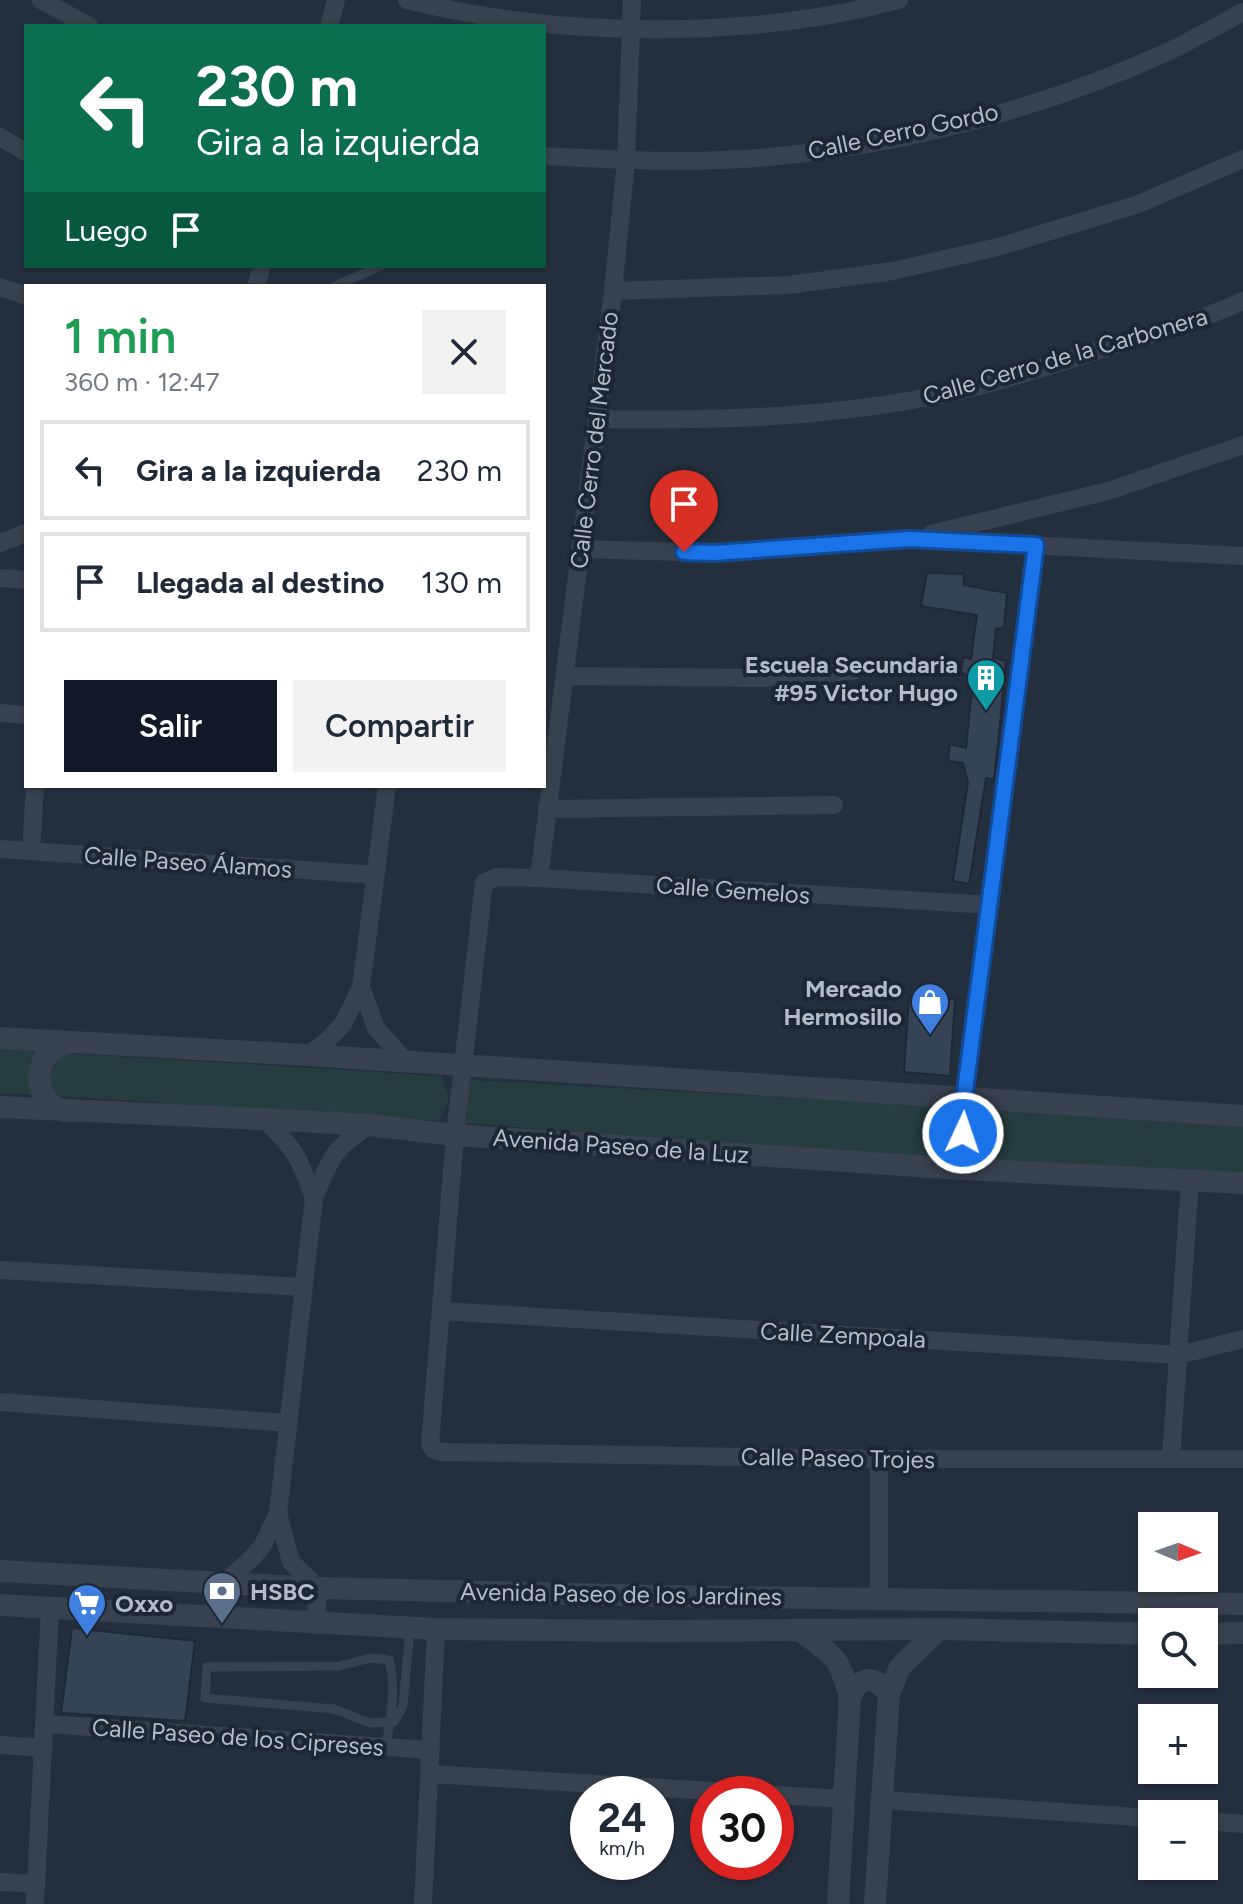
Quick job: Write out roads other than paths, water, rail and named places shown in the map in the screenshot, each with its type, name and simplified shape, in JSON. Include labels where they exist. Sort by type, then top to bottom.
[{"type":"street","points":[[41,0],[85,24]]},
{"type":"street","points":[[330,24],[336,0]]},
{"type":"street","points":[[407,0],[582,28],[741,26],[862,10],[899,0]]},
{"type":"street","name":"Calle Cerro del Mercado","points":[[539,878],[613,291],[626,161],[632,0]]},
{"type":"street","name":"Calle Cerro Gordo","points":[[546,156],[626,161],[768,157],[858,145],[961,124],[1070,90],[1166,52],[1243,12]]},
{"type":"street","points":[[0,137],[24,151]]},
{"type":"street","points":[[613,291],[789,285],[893,271],[998,247],[1136,205],[1243,159]]},
{"type":"street","points":[[0,287],[24,295]]},
{"type":"street","name":"Calle Cerro de la Carbonera","points":[[598,419],[671,421],[773,417],[925,398],[1029,372],[1208,317],[1243,301]]},
{"type":"street","points":[[909,539],[1108,491],[1243,445]]},
{"type":"street","points":[[0,543],[24,534]]},
{"type":"street","points":[[581,549],[714,553],[909,539],[1243,556]]},
{"type":"street","points":[[962,1169],[964,1099],[1036,545]]},
{"type":"street","points":[[0,578],[24,580]]},
{"type":"street","points":[[565,676],[762,678],[853,671]]},
{"type":"street","points":[[0,713],[24,715]]},
{"type":"street","points":[[31,851],[35,788]]},
{"type":"street","points":[[307,1055],[325,1043],[343,1024],[361,987],[387,788]]},
{"type":"street","points":[[547,809],[834,805]]},
{"type":"street","name":"Calle Paseo Álamos","points":[[0,849],[376,875]]},
{"type":"street","name":"Calle Gemelos","points":[[462,1066],[481,891],[484,883],[497,877],[991,905]]},
{"type":"street","points":[[361,987],[376,1028],[407,1063]]},
{"type":"street","points":[[0,1038],[1243,1116]]},
{"type":"street","points":[[68,1112],[46,1100],[38,1076],[48,1053],[71,1042]]},
{"type":"street","points":[[441,1311],[462,1066]]},
{"type":"street","name":"Avenida Paseo de la Luz","points":[[0,1107],[369,1125],[455,1135],[962,1169],[1243,1183]]},
{"type":"street","points":[[264,1119],[299,1158],[314,1198]]},
{"type":"street","points":[[222,1618],[225,1582],[263,1545],[278,1513],[314,1198],[337,1149],[369,1125]]},
{"type":"street","points":[[1171,1459],[1190,1179]]},
{"type":"street","points":[[0,1270],[303,1287]]},
{"type":"street","name":"Calle Zempoala","points":[[441,1311],[1179,1355],[1243,1339]]},
{"type":"street","name":"Calle Paseo Trojes","points":[[441,1311],[430,1444],[433,1449],[456,1452],[879,1459],[1243,1459]]},
{"type":"street","points":[[0,1402],[287,1423]]},
{"type":"street","points":[[879,1459],[879,1598]]},
{"type":"street","points":[[278,1513],[291,1562],[318,1588],[316,1623]]},
{"type":"street","name":"Avenida Paseo de los Jardines","points":[[0,1571],[318,1588],[1243,1604]]},
{"type":"street","points":[[596,1630],[598,1595]]},
{"type":"street","points":[[663,1631],[664,1596]]},
{"type":"street","points":[[1063,1631],[1064,1601]]},
{"type":"street","points":[[1136,1603],[1138,1611]]},
{"type":"street","name":"Avenida Paseo de los Jardines","points":[[0,1605],[436,1629],[939,1629],[1138,1634]]},
{"type":"street","points":[[35,1904],[50,1608]]},
{"type":"street","points":[[423,1904],[436,1629]]},
{"type":"street","points":[[875,1904],[889,1694],[900,1667],[939,1629]]},
{"type":"street","points":[[801,1631],[842,1666],[850,1697],[838,1904]]},
{"type":"street","points":[[1218,1634],[1243,1633]]},
{"type":"street","points":[[850,1697],[856,1684],[862,1681],[882,1686],[889,1694]]},
{"type":"street","name":"Calle Paseo de los Cipreses","points":[[45,1724],[431,1750]]},
{"type":"street","points":[[0,1745],[44,1748]]},
{"type":"street","points":[[430,1774],[690,1790]]},
{"type":"street","points":[[794,1796],[845,1799]]},
{"type":"street","points":[[883,1800],[1138,1817]]},
{"type":"street","points":[[1218,1822],[1243,1824]]},
{"type":"street","points":[[0,1882],[36,1884]]},
{"type":"lane","points":[[340,284],[376,268]]},
{"type":"lane","points":[[386,1748],[387,1738],[389,1728],[391,1713],[393,1699],[395,1684],[389,1660],[371,1658],[339,1666],[207,1667],[205,1698],[334,1709],[370,1723],[382,1723],[394,1722],[403,1706],[410,1627]]},
{"type":"place","name":"Escuela Secundaria #95 Victor Hugo","points":[[986,712]]},
{"type":"place","name":"Mercado Hermosillo","points":[[930,1036]]},
{"type":"place","name":"HSBC","points":[[222,1625]]},
{"type":"place","name":"Oxxo","points":[[87,1637]]}]
